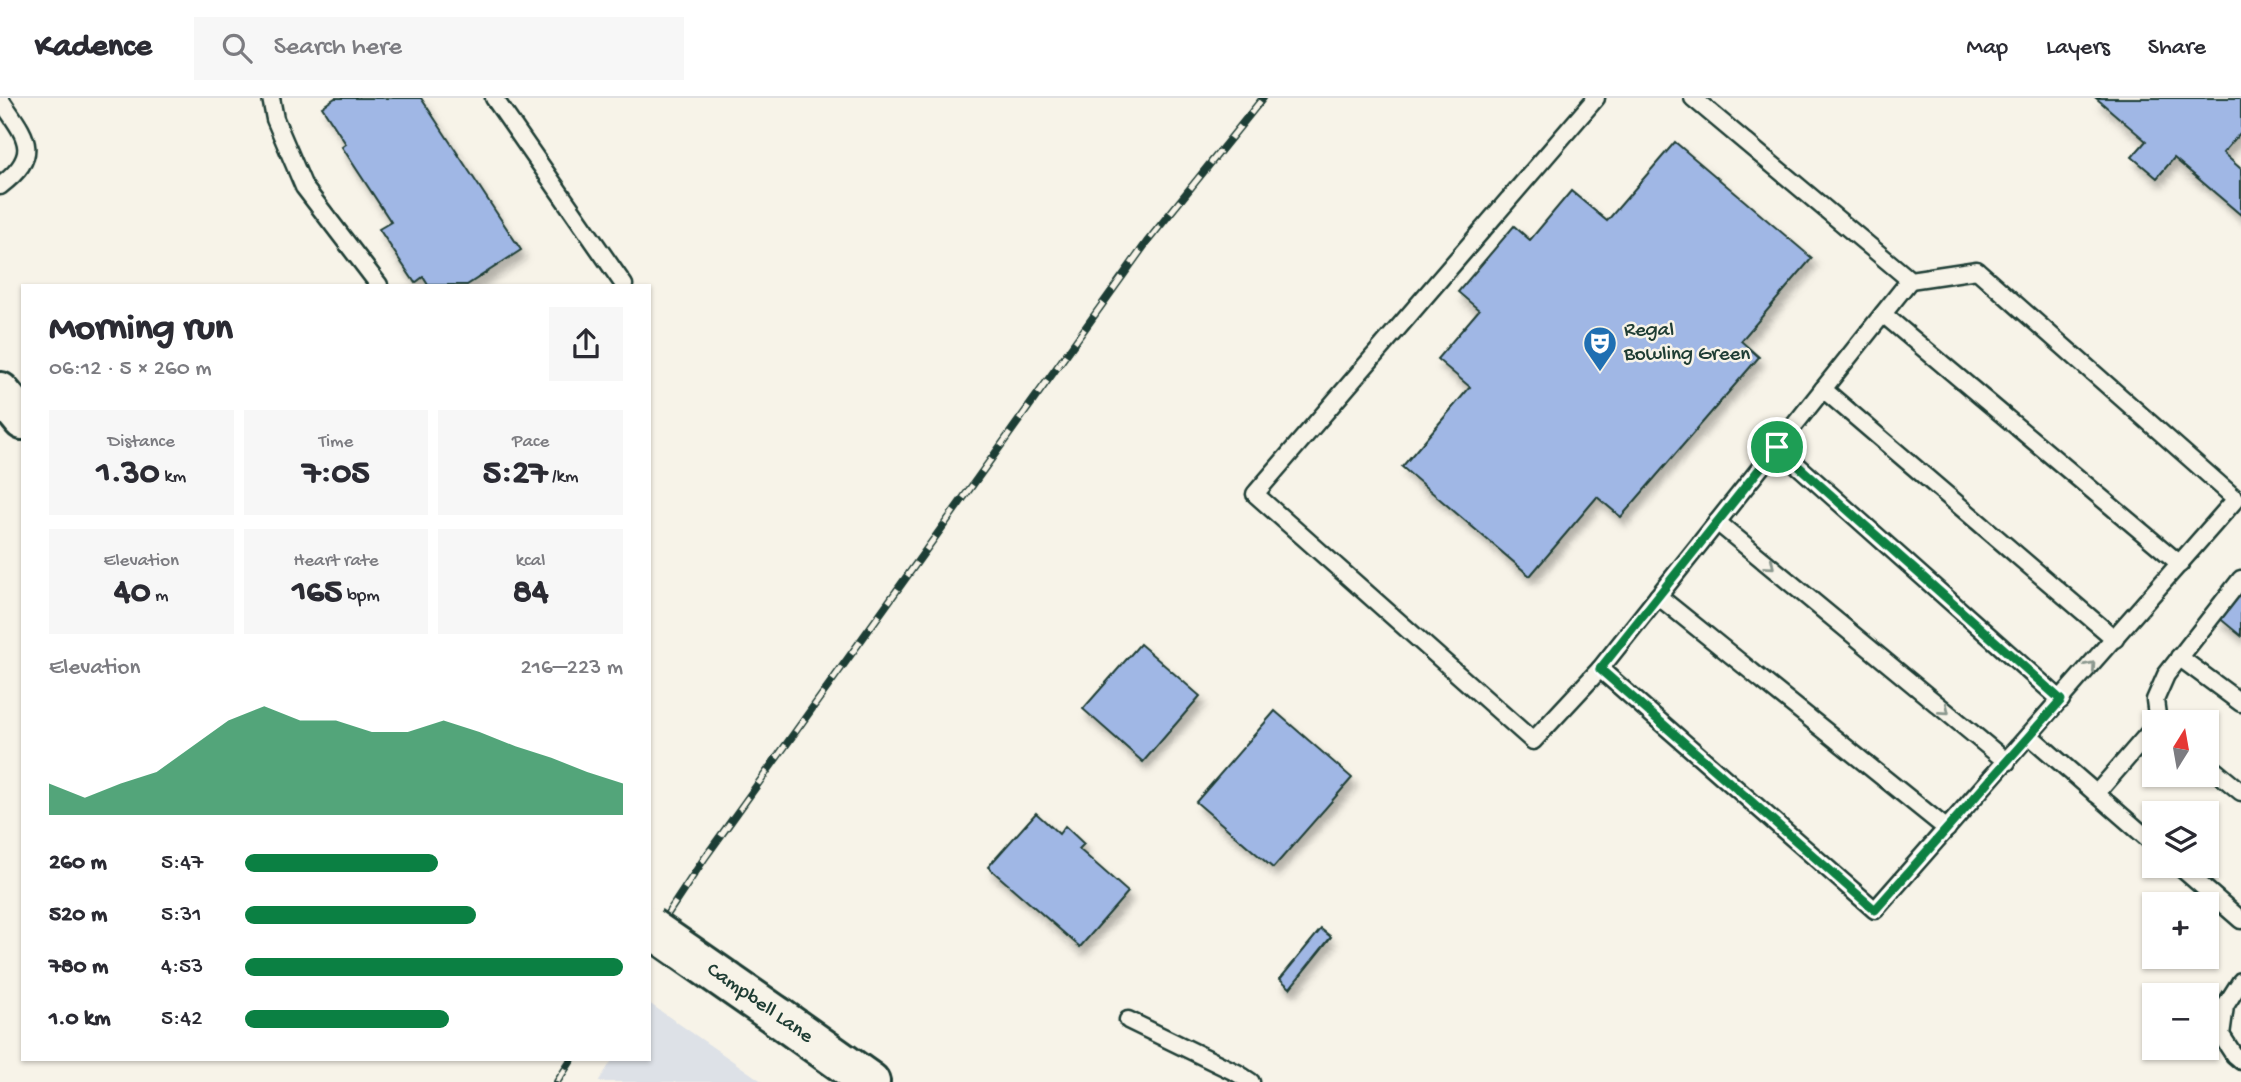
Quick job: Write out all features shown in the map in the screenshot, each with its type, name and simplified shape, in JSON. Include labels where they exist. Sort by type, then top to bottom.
[{"type":"main road","points":[[0,392],[21,418]]},
{"type":"main road","name":"Campbell Lane","points":[[651,927],[870,1082]]},
{"type":"lane","points":[[271,98],[275,119],[304,187],[378,284]]},
{"type":"lane","points":[[494,98],[623,284]]},
{"type":"lane","points":[[1596,98],[1255,494],[1533,741],[1600,669],[1910,280],[1977,270],[2236,499],[1875,910],[1600,669]]},
{"type":"lane","points":[[1693,98],[1910,280]]},
{"type":"lane","points":[[0,99],[27,143],[26,156],[18,173],[0,186]]},
{"type":"lane","points":[[1883,314],[2180,564]]},
{"type":"lane","points":[[1823,389],[2115,639]]},
{"type":"lane","points":[[1777,447],[2061,700]]},
{"type":"lane","points":[[1717,522],[2007,762]]},
{"type":"lane","points":[[2156,710],[2155,700],[2166,675],[2241,579]]},
{"type":"lane","points":[[1658,596],[1947,829]]},
{"type":"lane","points":[[2179,657],[2241,703]]},
{"type":"lane","points":[[2030,736],[2142,834]]},
{"type":"lane","points":[[2096,794],[2142,741]]},
{"type":"lane","points":[[2219,774],[2241,792]]},
{"type":"lane","points":[[2193,878],[2241,920]]},
{"type":"lane","points":[[2241,981],[2225,1006],[2221,1035],[2241,1061]]},
{"type":"lane","points":[[1128,1020],[1251,1082]]},
{"type":"shaded area","points":[[651,1004],[763,1082],[598,1082],[612,1061],[651,1061]]},
{"type":"building","points":[[335,98],[421,98],[521,250],[469,284],[427,284],[423,277],[415,283],[379,229],[391,222],[342,147],[346,144],[322,107]]},
{"type":"building","points":[[2096,98],[2241,98],[2241,132],[2223,153],[2241,169],[2241,215],[2174,158],[2157,178],[2132,157],[2146,141]]},
{"type":"building","name":"Regal Bowling Green","points":[[1675,142],[1812,258],[1741,341],[1759,357],[1621,517],[1597,497],[1530,576],[1402,467],[1470,387],[1437,359],[1479,310],[1458,292],[1514,226],[1530,240],[1571,191],[1607,221]]},
{"type":"building","points":[[2241,590],[2241,636],[2218,617]]},
{"type":"building","points":[[1140,644],[1200,696],[1143,762],[1083,709]]},
{"type":"building","points":[[1275,711],[1352,778],[1273,868],[1196,802]]},
{"type":"building","points":[[1036,813],[1059,834],[1065,826],[1084,844],[1079,849],[1128,892],[1080,947],[988,867]]},
{"type":"building","points":[[1321,929],[1331,937],[1290,988],[1280,979]]},
{"type":"railway","points":[[651,939],[704,859],[1147,242],[1263,98]]},
{"type":"railway","points":[[557,1082],[571,1061]]},
{"type":"place","name":"Regal Bowling Green","points":[[1600,373]]},
{"type":"route","points":[[1777,447],[2061,700],[1875,910],[1600,669],[1777,447]]}]
